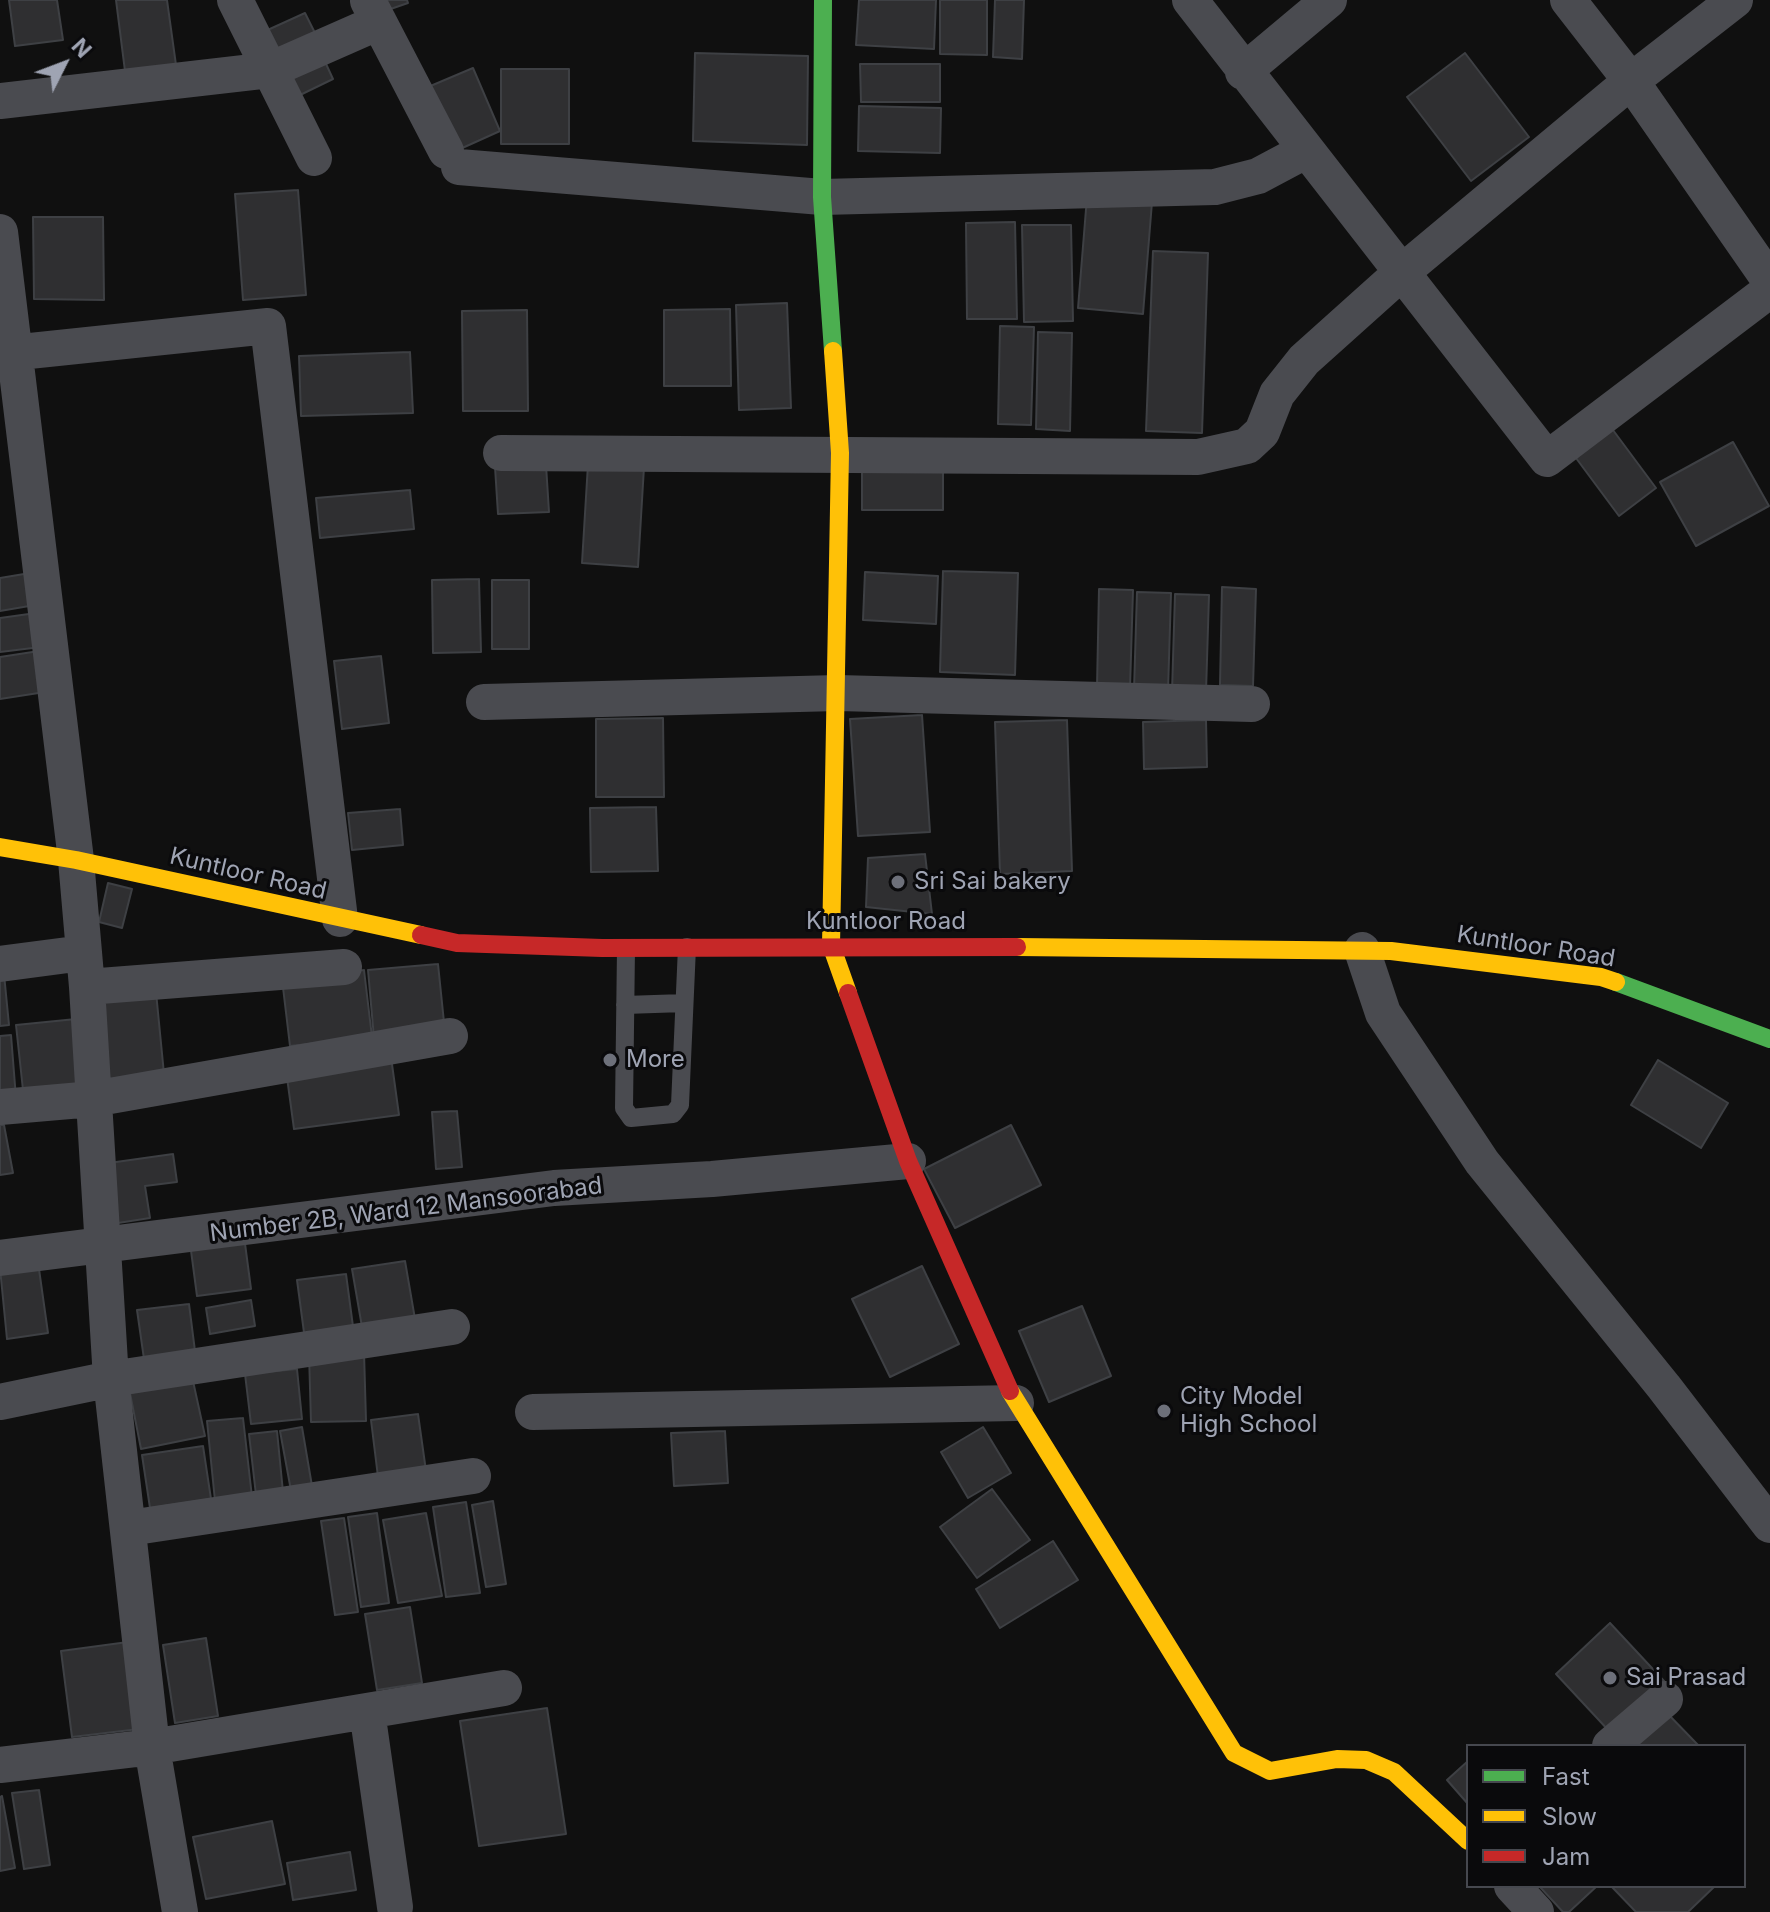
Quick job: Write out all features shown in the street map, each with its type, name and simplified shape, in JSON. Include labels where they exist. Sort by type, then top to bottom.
[{"type":"street","points":[[235,0],[314,158]]},
{"type":"street","points":[[823,0],[822,197],[840,453],[831,945],[908,1161],[1016,1403],[1234,1753],[1270,1771],[1295,1769],[1337,1759],[1366,1760],[1394,1772],[1466,1839]]},
{"type":"street","points":[[1190,0],[1547,459],[1770,290]]},
{"type":"street","points":[[1243,72],[1329,0]]},
{"type":"street","points":[[1568,0],[1631,81],[1770,281]]},
{"type":"street","points":[[501,453],[1198,457],[1247,446],[1262,432],[1277,394],[1304,360],[1401,273],[1631,81],[1735,0]]},
{"type":"street","points":[[0,101],[270,70],[373,11],[452,159],[822,197],[1215,187],[1258,176],[1305,151]]},
{"type":"street","points":[[0,232],[7,353],[76,860],[111,1379],[152,1747],[180,1912]]},
{"type":"street","points":[[7,353],[268,326],[340,919]]},
{"type":"street","points":[[484,702],[838,693],[1252,704]]},
{"type":"street","name":"Kuntloor Road","points":[[0,847],[76,860],[457,943],[626,947],[831,945],[1362,950],[1601,977],[1770,1039]]},
{"type":"street","points":[[1362,950],[1383,1013],[1482,1162],[1664,1387],[1770,1525]]},
{"type":"street","points":[[0,964],[85,970],[344,967]]},
{"type":"street","points":[[0,1107],[93,1099],[450,1036]]},
{"type":"street","name":"Number 2B, Ward 12 Mansoorabad","points":[[0,1258],[104,1248],[554,1188],[712,1179],[908,1161]]},
{"type":"street","points":[[0,1402],[111,1379],[452,1327]]},
{"type":"street","points":[[533,1412],[1016,1403]]},
{"type":"street","points":[[129,1528],[473,1476]]},
{"type":"street","points":[[0,1765],[152,1747],[504,1688]]},
{"type":"street","points":[[1612,1744],[1665,1699]]},
{"type":"street","points":[[367,1711],[395,1907]]},
{"type":"street","points":[[1514,1888],[1536,1912]]},
{"type":"lane","points":[[626,947],[624,1108],[631,1118],[673,1114],[678,1110],[687,947]]},
{"type":"lane","points":[[625,1005],[684,1003]]},
{"type":"building","points":[[9,0],[57,0],[63,40],[15,46]]},
{"type":"building","points":[[116,0],[167,0],[176,65],[125,71]]},
{"type":"building","points":[[375,0],[407,0],[408,3],[379,13]]},
{"type":"building","points":[[859,0],[936,0],[934,49],[856,45]]},
{"type":"building","points":[[940,0],[987,0],[987,55],[940,54]]},
{"type":"building","points":[[995,0],[1024,0],[1022,59],[993,57]]},
{"type":"building","points":[[305,13],[321,45],[277,66],[261,33]]},
{"type":"building","points":[[321,53],[333,79],[296,97],[284,71]]},
{"type":"building","points":[[695,53],[808,56],[807,145],[693,141]]},
{"type":"building","points":[[1465,53],[1529,137],[1471,181],[1407,97]]},
{"type":"building","points":[[860,64],[940,64],[940,102],[861,102]]},
{"type":"building","points":[[473,68],[500,131],[449,154],[421,90]]},
{"type":"building","points":[[501,69],[569,69],[569,144],[501,144]]},
{"type":"building","points":[[859,106],[941,108],[940,153],[858,151]]},
{"type":"building","points":[[298,190],[306,295],[243,300],[235,194]]},
{"type":"building","points":[[1087,197],[1152,202],[1143,314],[1078,308]]},
{"type":"building","points":[[33,217],[103,217],[104,300],[34,299]]},
{"type":"building","points":[[1015,222],[1017,319],[967,319],[966,223]]},
{"type":"building","points":[[1022,225],[1071,225],[1073,321],[1024,322]]},
{"type":"building","points":[[1153,251],[1208,253],[1202,433],[1146,431]]},
{"type":"building","points":[[787,303],[791,408],[739,410],[736,305]]},
{"type":"building","points":[[730,309],[731,386],[664,386],[664,310]]},
{"type":"building","points":[[527,310],[528,411],[463,411],[462,311]]},
{"type":"building","points":[[1000,326],[1034,327],[1031,425],[998,424]]},
{"type":"building","points":[[1038,332],[1072,333],[1070,431],[1036,429]]},
{"type":"building","points":[[410,352],[413,413],[301,416],[299,356]]},
{"type":"building","points":[[1610,426],[1656,488],[1619,516],[1573,454]]},
{"type":"building","points":[[1733,442],[1769,506],[1696,546],[1660,482]]},
{"type":"building","points":[[862,461],[943,461],[943,510],[862,510]]},
{"type":"building","points":[[588,464],[644,467],[638,567],[582,563]]},
{"type":"building","points":[[546,465],[549,512],[498,514],[495,467]]},
{"type":"building","points":[[410,490],[414,529],[320,538],[316,498]]},
{"type":"building","points":[[943,571],[1018,573],[1015,675],[940,672]]},
{"type":"building","points":[[865,572],[938,576],[936,624],[863,620]]},
{"type":"building","points":[[30,573],[35,605],[0,611],[0,578]]},
{"type":"building","points":[[479,579],[481,652],[433,653],[432,580]]},
{"type":"building","points":[[492,580],[529,580],[529,649],[492,649]]},
{"type":"building","points":[[1222,587],[1256,589],[1253,686],[1220,685]]},
{"type":"building","points":[[1099,589],[1133,590],[1130,688],[1097,687]]},
{"type":"building","points":[[1137,592],[1171,593],[1168,691],[1134,690]]},
{"type":"building","points":[[1175,594],[1209,595],[1206,692],[1172,692]]},
{"type":"building","points":[[36,613],[41,647],[0,652],[0,618]]},
{"type":"building","points":[[39,651],[45,692],[0,699],[0,657]]},
{"type":"building","points":[[381,656],[389,723],[342,729],[334,661]]},
{"type":"building","points":[[922,715],[930,832],[858,836],[850,719]]},
{"type":"building","points":[[663,718],[664,797],[596,797],[596,719]]},
{"type":"building","points":[[1067,720],[1072,871],[1000,874],[995,722]]},
{"type":"building","points":[[1206,720],[1207,767],[1144,769],[1143,722]]},
{"type":"building","points":[[656,807],[658,871],[591,872],[590,808]]},
{"type":"building","points":[[400,809],[403,845],[352,850],[348,813]]},
{"type":"building","name":"Sri Sai bakery","points":[[925,854],[932,914],[866,907],[868,858]]},
{"type":"building","points":[[108,883],[132,889],[122,928],[99,922]]},
{"type":"building","points":[[438,964],[445,1032],[374,1038],[368,970]]},
{"type":"building","points":[[364,970],[372,1037],[290,1046],[282,979]]},
{"type":"building","points":[[4,974],[9,1025],[0,1026],[0,975]]},
{"type":"building","points":[[156,992],[164,1074],[98,1080],[90,999]]},
{"type":"building","points":[[76,1019],[83,1084],[23,1090],[16,1025]]},
{"type":"building","points":[[11,1035],[16,1098],[0,1100],[0,1036]]},
{"type":"building","points":[[391,1057],[399,1115],[294,1129],[286,1070]]},
{"type":"building","points":[[1658,1060],[1728,1103],[1701,1148],[1631,1105]]},
{"type":"building","points":[[457,1111],[462,1167],[436,1169],[432,1112]]},
{"type":"building","points":[[0,1125],[4,1125],[13,1173],[0,1175]]},
{"type":"building","points":[[1011,1125],[1041,1185],[955,1228],[924,1169]]},
{"type":"building","points":[[173,1154],[177,1182],[145,1186],[150,1218],[118,1223],[109,1163]]},
{"type":"building","points":[[244,1236],[251,1289],[197,1296],[190,1243]]},
{"type":"building","points":[[405,1261],[415,1319],[362,1327],[352,1269]]},
{"type":"building","points":[[38,1262],[48,1333],[7,1339],[0,1268]]},
{"type":"building","points":[[922,1266],[959,1344],[890,1377],[852,1299]]},
{"type":"building","points":[[346,1274],[354,1334],[305,1340],[297,1280]]},
{"type":"building","points":[[251,1300],[255,1326],[210,1334],[206,1308]]},
{"type":"building","points":[[189,1304],[196,1359],[145,1366],[137,1310]]},
{"type":"building","points":[[1082,1306],[1111,1376],[1049,1402],[1019,1331]]},
{"type":"building","points":[[364,1352],[366,1421],[311,1422],[309,1354]]},
{"type":"building","points":[[297,1369],[302,1419],[251,1424],[245,1374]]},
{"type":"building","points":[[193,1381],[205,1436],[141,1449],[130,1393]]},
{"type":"building","points":[[418,1414],[426,1471],[378,1477],[371,1420]]},
{"type":"building","points":[[243,1418],[252,1497],[215,1501],[207,1421]]},
{"type":"building","points":[[302,1427],[313,1492],[292,1496],[280,1431]]},
{"type":"building","points":[[983,1427],[1011,1473],[968,1498],[941,1452]]},
{"type":"building","points":[[277,1431],[283,1492],[256,1495],[249,1434]]},
{"type":"building","points":[[725,1431],[728,1483],[674,1486],[671,1433]]},
{"type":"building","points":[[203,1446],[211,1499],[150,1508],[142,1455]]},
{"type":"building","points":[[992,1489],[1030,1540],[977,1578],[940,1527]]},
{"type":"building","points":[[493,1501],[506,1584],[486,1587],[472,1505]]},
{"type":"building","points":[[466,1502],[480,1593],[446,1597],[433,1507]]},
{"type":"building","points":[[377,1513],[389,1603],[361,1607],[348,1517]]},
{"type":"building","points":[[426,1513],[442,1596],[398,1603],[383,1520]]},
{"type":"building","points":[[344,1518],[358,1612],[335,1615],[321,1521]]},
{"type":"building","points":[[1053,1541],[1078,1580],[1000,1628],[976,1589]]},
{"type":"building","points":[[410,1607],[422,1683],[377,1690],[365,1614]]},
{"type":"building","name":"Sai Prasad","points":[[1610,1623],[1664,1681],[1610,1732],[1556,1674]]},
{"type":"building","points":[[206,1638],[218,1716],[175,1723],[163,1645]]},
{"type":"building","points":[[128,1642],[139,1729],[72,1737],[61,1651]]},
{"type":"building","points":[[547,1708],[566,1834],[479,1846],[460,1721]]},
{"type":"building","points":[[1666,1712],[1697,1744],[1633,1744]]},
{"type":"building","points":[[1466,1763],[1466,1802],[1447,1780]]},
{"type":"building","points":[[39,1790],[50,1865],[24,1869],[12,1793]]},
{"type":"building","points":[[0,1797],[15,1868],[0,1871]]},
{"type":"building","points":[[272,1821],[285,1884],[206,1899],[193,1837]]},
{"type":"building","points":[[350,1852],[356,1890],[293,1900],[287,1863]]},
{"type":"building","points":[[1541,1888],[1595,1888],[1569,1912],[1563,1912]]},
{"type":"building","points":[[1613,1888],[1713,1888],[1688,1912],[1636,1912]]},
{"type":"traffic: fast","points":[[823,0],[822,197],[833,351]]},
{"type":"traffic: fast","points":[[1616,982],[1770,1039]]},
{"type":"traffic: slow","points":[[833,351],[840,453],[831,945],[848,993]]},
{"type":"traffic: slow","points":[[0,847],[76,860],[421,935]]},
{"type":"traffic: slow","points":[[1017,947],[1391,951],[1601,977],[1616,982]]},
{"type":"traffic: slow","points":[[1010,1391],[1234,1753],[1270,1771],[1337,1759],[1366,1760],[1394,1772],[1466,1839]]},
{"type":"traffic: jam","points":[[421,935],[457,943],[602,948],[1017,947]]},
{"type":"traffic: jam","points":[[848,993],[908,1161],[1010,1391]]},
{"type":"place","name":"Sri Sai bakery","points":[[898,882]]},
{"type":"place","name":"More","points":[[610,1060]]},
{"type":"place","name":"City Model High School","points":[[1164,1411]]},
{"type":"place","name":"Sai Prasad","points":[[1610,1678]]}]
